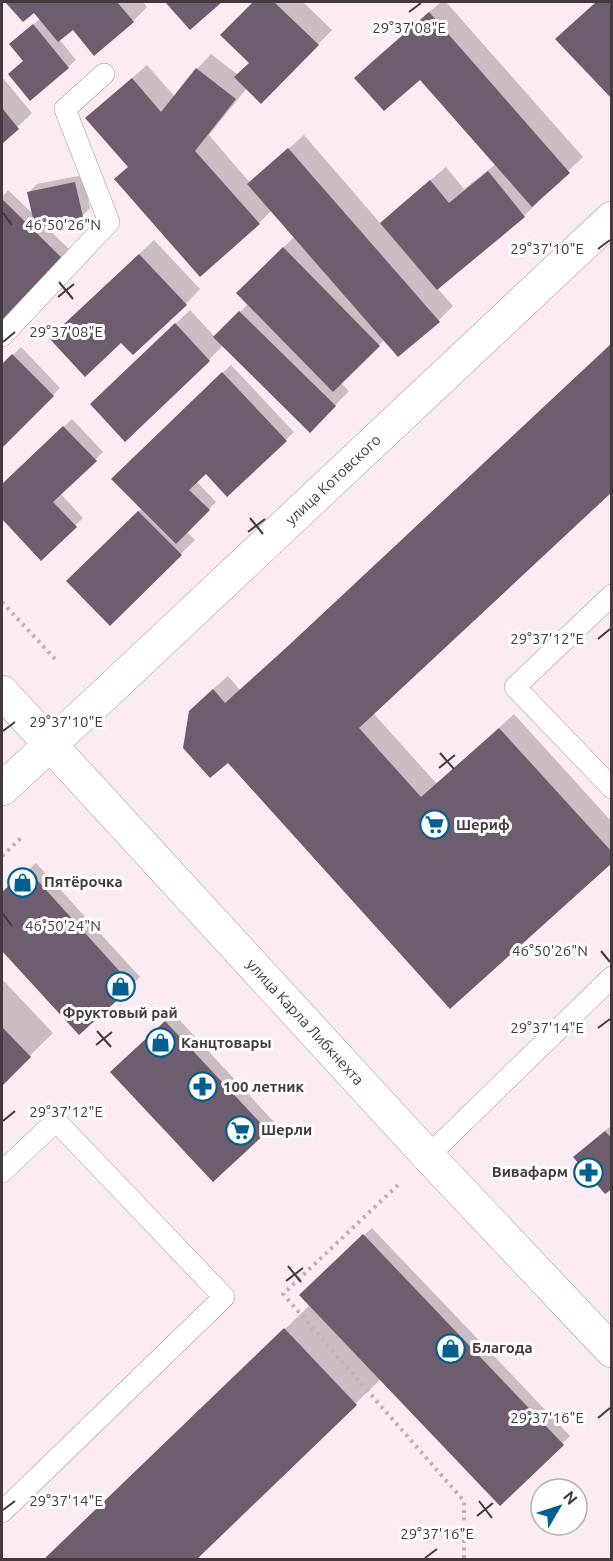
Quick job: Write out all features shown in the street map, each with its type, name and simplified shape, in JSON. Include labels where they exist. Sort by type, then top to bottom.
[{"type":"main road","name":"улица Котовского","points":[[2,789],[612,218]]},
{"type":"main road","name":"улица Карла Либкнехта","points":[[2,692],[428,1156],[612,1351]]},
{"type":"lane","points":[[2,336],[109,222],[65,109],[104,74]]},
{"type":"lane","points":[[612,595],[516,687],[612,788]]},
{"type":"lane","points":[[428,1156],[612,977]]},
{"type":"lane","points":[[2,1172],[56,1121],[224,1297],[2,1512]]},
{"type":"path","points":[[2,602],[55,659]]},
{"type":"path","points":[[2,856],[23,836]]},
{"type":"path","points":[[428,1156],[283,1294],[464,1501],[464,1560]]},
{"type":"building","points":[[5,2],[117,2],[134,22],[94,56],[73,30],[58,42],[34,13],[23,22]]},
{"type":"building","points":[[165,2],[222,2],[190,30]]},
{"type":"building","points":[[253,2],[274,2],[319,45],[261,104],[234,77],[249,63],[220,35]]},
{"type":"building","points":[[596,2],[612,2],[612,99],[555,39]]},
{"type":"building","points":[[429,12],[570,173],[532,207],[420,80],[384,111],[354,78]]},
{"type":"building","points":[[33,24],[69,68],[30,101],[8,74],[23,61],[9,44]]},
{"type":"building","points":[[196,68],[236,99],[195,151],[260,224],[200,277],[114,179],[128,167],[85,118],[132,78],[161,112]]},
{"type":"building","points":[[2,108],[19,129],[2,144]]},
{"type":"building","points":[[288,148],[440,322],[398,357],[247,184]]},
{"type":"building","points":[[488,171],[525,217],[437,290],[380,223],[430,180],[449,203]]},
{"type":"building","points":[[75,182],[83,217],[35,228],[27,192]]},
{"type":"building","points":[[2,199],[64,260],[2,324]]},
{"type":"building","points":[[283,247],[380,346],[333,392],[236,293]]},
{"type":"building","points":[[139,254],[187,305],[133,355],[121,343],[85,377],[49,338]]},
{"type":"building","points":[[239,311],[336,406],[310,433],[213,337]]},
{"type":"building","points":[[175,323],[210,361],[125,442],[90,404]]},
{"type":"building","name":"Шериф","points":[[612,343],[612,492],[359,728],[421,797],[499,728],[612,852],[612,863],[450,1009],[228,763],[210,778],[183,748],[189,711],[213,689],[225,703]]},
{"type":"building","points":[[12,354],[54,396],[2,448],[2,364]]},
{"type":"building","points":[[222,372],[287,441],[227,497],[206,474],[189,490],[210,510],[176,544],[111,479]]},
{"type":"building","points":[[63,426],[97,461],[53,502],[77,527],[41,561],[2,519],[2,484]]},
{"type":"building","points":[[138,511],[182,555],[110,626],[66,581]]},
{"type":"building","points":[[27,869],[133,986],[79,1035],[2,951],[2,892]]},
{"type":"building","points":[[165,1021],[268,1131],[213,1182],[110,1072]]},
{"type":"building","points":[[2,1027],[31,1057],[2,1086]]},
{"type":"building","points":[[605,1131],[612,1139],[612,1189],[605,1194],[573,1157]]},
{"type":"building","points":[[363,1234],[564,1445],[500,1506],[299,1295]]},
{"type":"building","points":[[284,1328],[357,1405],[196,1560],[43,1560]]},
{"type":"place","name":"Шериф","points":[[435,825]]},
{"type":"place","name":"Пятёрочка","points":[[23,882]]},
{"type":"place","name":"Фруктовый рай","points":[[120,986]]},
{"type":"place","name":"Канцтовары","points":[[160,1043]]},
{"type":"place","name":"100 летник","points":[[202,1087]]},
{"type":"place","name":"Шерли","points":[[240,1130]]},
{"type":"place","name":"Вивафарм","points":[[589,1172]]},
{"type":"place","name":"Благода","points":[[451,1348]]}]
